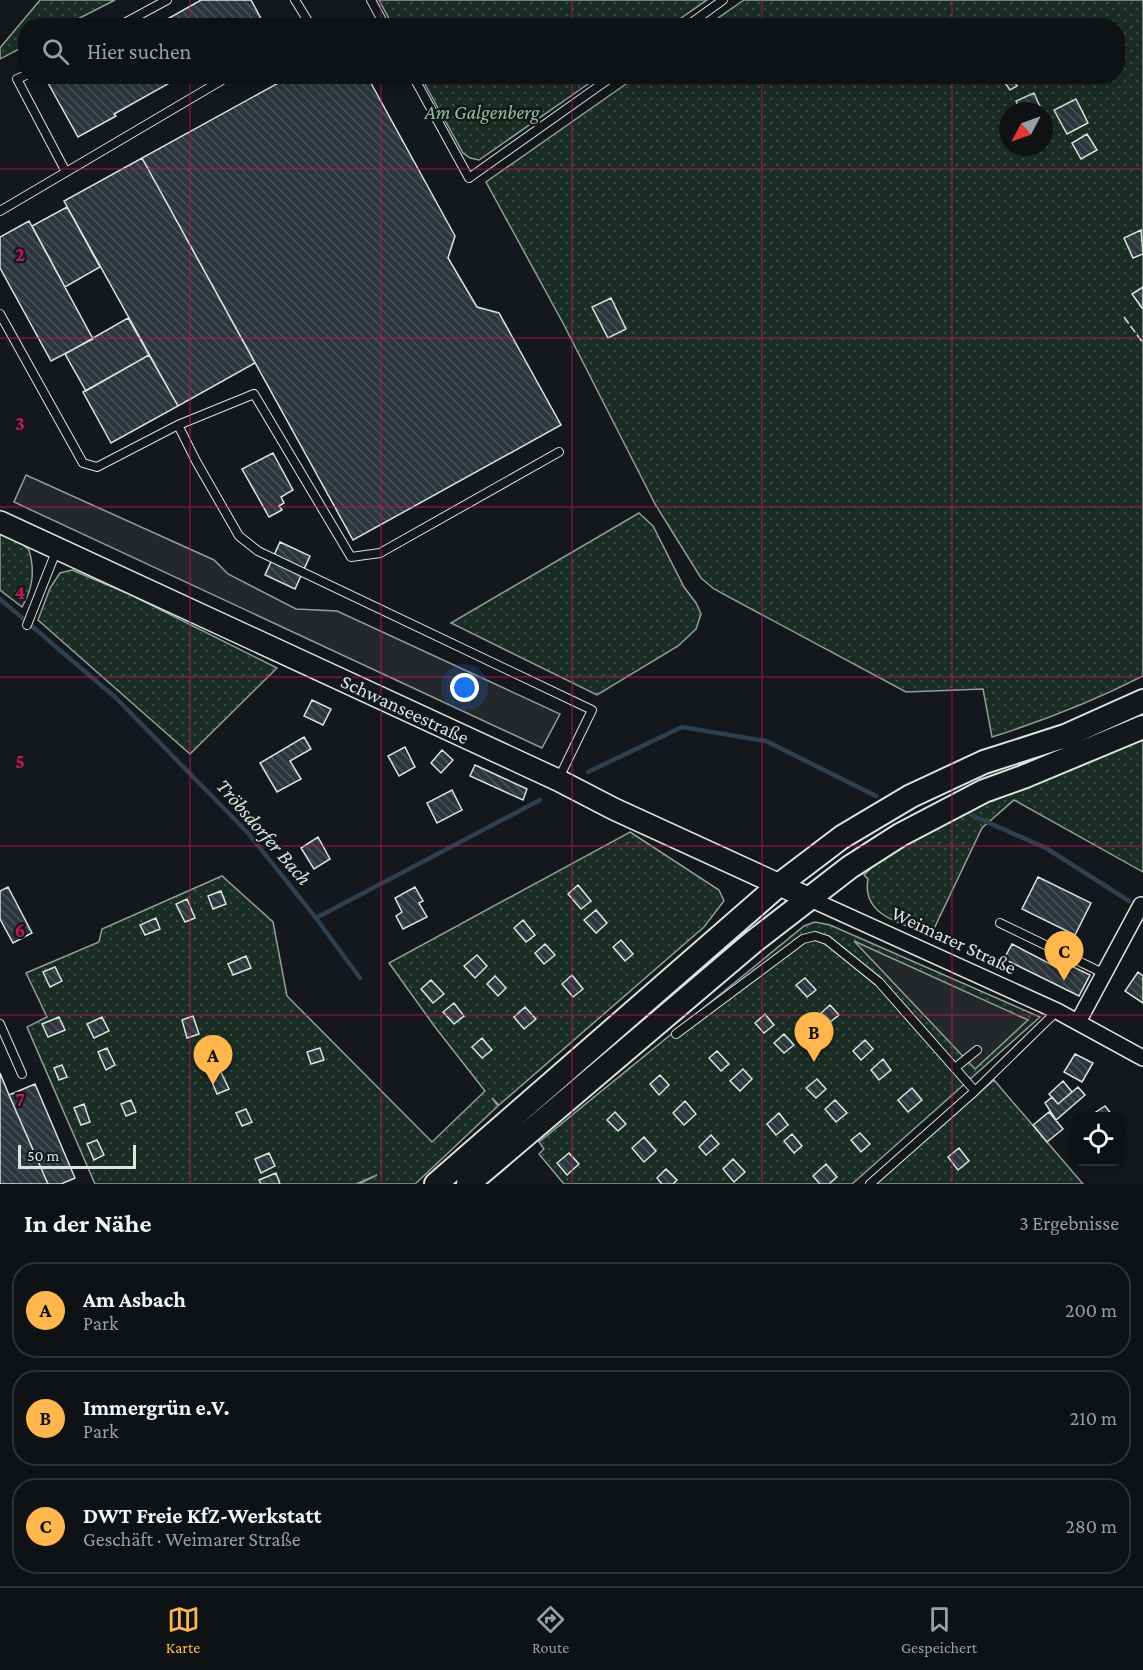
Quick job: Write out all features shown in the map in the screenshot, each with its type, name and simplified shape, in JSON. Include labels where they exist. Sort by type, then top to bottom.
[{"type":"main road","points":[[436,1184],[780,884],[842,837],[911,796],[984,762],[1065,736],[1112,717],[1143,701]]},
{"type":"main road","points":[[468,1184],[753,942],[850,867],[900,836],[984,791],[1143,727]]},
{"type":"street","name":"Schwanseestraße","points":[[0,522],[808,898]]},
{"type":"street","name":"Weimarer Straße","points":[[808,898],[1057,1011],[1143,1058]]},
{"type":"street","points":[[1078,1022],[1141,905]]},
{"type":"lane","points":[[134,18],[167,0]]},
{"type":"lane","points":[[295,0],[306,18]]},
{"type":"lane","points":[[371,0],[381,18]]},
{"type":"lane","points":[[698,18],[723,0]]},
{"type":"lane","points":[[20,84],[66,172]]},
{"type":"lane","points":[[0,211],[215,84]]},
{"type":"lane","points":[[417,84],[469,178],[602,84]]},
{"type":"lane","points":[[0,314],[84,463],[97,467],[178,425],[254,394],[351,557],[380,553],[559,452]]},
{"type":"lane","points":[[178,425],[238,536],[258,551],[592,710],[558,780]]},
{"type":"lane","points":[[27,626],[57,548]]},
{"type":"lane","points":[[1000,923],[1105,974]]},
{"type":"lane","points":[[676,1034],[803,939],[816,936],[827,940],[879,982],[975,1091]]},
{"type":"lane","points":[[870,1184],[975,1091],[1057,1011]]},
{"type":"lane","points":[[0,1024],[21,1074]]},
{"type":"lane","points":[[955,1068],[977,1050]]},
{"type":"green space","points":[[40,0],[115,0],[80,18],[25,18]]},
{"type":"green space","points":[[379,0],[707,0],[681,18],[389,18]]},
{"type":"green space","points":[[744,0],[1143,0],[1143,676],[1069,710],[992,737],[983,689],[906,692],[714,589],[701,578],[655,504],[563,323],[486,182],[626,84],[1125,84],[1125,18],[718,18]]},
{"type":"green space","points":[[18,26],[18,50],[0,59],[0,48]]},
{"type":"green space","name":"Am Galgenberg","points":[[425,84],[588,84],[479,160],[463,153]]},
{"type":"green space","points":[[639,513],[653,526],[684,587],[701,614],[696,629],[678,646],[597,695],[451,623]]},
{"type":"green space","points":[[0,533],[21,543],[29,550],[32,579],[29,593],[22,607],[0,590]]},
{"type":"green space","points":[[72,570],[129,594],[277,668],[190,754],[38,620],[50,588],[60,573]]},
{"type":"green space","points":[[1143,734],[1143,872],[1014,800],[982,828],[931,935],[886,917],[871,902],[868,879],[864,875],[874,865],[894,852],[986,797]]},
{"type":"green space","points":[[630,832],[719,890],[724,901],[704,927],[499,1105],[492,1098],[498,1106],[415,1184],[359,1184],[377,1175],[356,1184],[95,1184],[27,1027],[47,1017],[26,973],[99,942],[102,929],[222,876],[273,922],[287,996],[432,1142],[485,1091],[389,963]]},
{"type":"green space","points":[[815,922],[830,925],[1040,1017],[852,1184],[564,1184],[539,1154],[544,1149],[539,1142],[804,926]]},
{"type":"green space","points":[[994,1080],[1083,1184],[876,1184]]},
{"type":"shaded area","points":[[26,475],[214,560],[228,574],[296,609],[337,611],[560,714],[542,748],[14,502]]},
{"type":"shaded area","points":[[854,941],[1028,1020],[975,1069]]},
{"type":"building","points":[[201,0],[251,0],[261,18],[169,18]]},
{"type":"building","points":[[49,84],[168,84],[114,114],[116,116],[78,137]]},
{"type":"building","points":[[276,84],[371,84],[455,236],[448,258],[477,307],[499,313],[561,425],[353,540],[142,158]]},
{"type":"building","points":[[1006,84],[1016,84],[1017,86],[1010,90]]},
{"type":"building","points":[[1034,93],[1038,102],[1016,102]]},
{"type":"building","points":[[1076,99],[1088,123],[1067,134],[1054,110]]},
{"type":"building","points":[[1087,134],[1097,150],[1081,159],[1072,143]]},
{"type":"building","points":[[142,158],[255,363],[178,406],[64,201]]},
{"type":"building","points":[[67,207],[100,267],[65,287],[32,226]]},
{"type":"building","points":[[29,221],[93,339],[51,361],[0,268],[0,237]]},
{"type":"building","points":[[1141,230],[1143,254],[1133,258],[1124,238]]},
{"type":"building","points":[[1143,287],[1143,307],[1142,308],[1132,294]]},
{"type":"building","points":[[611,298],[626,329],[608,338],[592,307]]},
{"type":"building","points":[[128,318],[149,355],[86,391],[65,354]]},
{"type":"building","points":[[149,355],[178,406],[111,443],[83,392]]},
{"type":"building","points":[[273,453],[293,490],[281,497],[284,503],[279,506],[282,510],[269,517],[242,469]]},
{"type":"building","points":[[280,542],[310,556],[295,589],[265,575]]},
{"type":"building","points":[[312,700],[331,709],[323,725],[304,716]]},
{"type":"building","points":[[304,737],[311,749],[290,761],[301,779],[277,792],[260,763]]},
{"type":"building","points":[[405,747],[415,767],[399,776],[388,756]]},
{"type":"building","points":[[442,750],[453,760],[441,773],[431,763]]},
{"type":"building","points":[[475,765],[527,789],[523,800],[470,776]]},
{"type":"building","points":[[452,790],[462,810],[437,823],[427,803]]},
{"type":"building","points":[[318,837],[330,859],[314,869],[301,848]]},
{"type":"building","points":[[1038,877],[1091,903],[1075,935],[1022,909]]},
{"type":"building","points":[[578,885],[591,901],[581,909],[568,894]]},
{"type":"building","points":[[8,887],[32,933],[13,943],[0,919],[0,891]]},
{"type":"building","points":[[415,887],[423,901],[419,903],[427,917],[403,929],[396,916],[402,912],[395,898]]},
{"type":"building","points":[[221,891],[226,904],[213,909],[208,896]]},
{"type":"building","points":[[187,899],[195,918],[185,922],[176,904]]},
{"type":"building","points":[[596,910],[607,923],[596,933],[584,920]]},
{"type":"building","points":[[156,918],[160,929],[145,935],[140,925]]},
{"type":"building","points":[[523,920],[535,935],[526,942],[514,928]]},
{"type":"building","points":[[621,940],[633,954],[625,961],[613,947]]},
{"type":"building","points":[[545,944],[555,955],[544,964],[535,953]]},
{"type":"building","points":[[1012,944],[1052,965],[1055,958],[1090,975],[1079,996],[1004,959]]},
{"type":"building","points":[[477,955],[487,966],[475,978],[464,966]]},
{"type":"building","points":[[246,956],[251,968],[233,975],[228,964]]},
{"type":"building","points":[[55,967],[62,981],[50,987],[43,972]]},
{"type":"building","points":[[1138,972],[1143,976],[1143,1003],[1125,991]]},
{"type":"building","points":[[572,975],[583,989],[573,997],[562,984]]},
{"type":"building","points":[[495,976],[506,988],[498,996],[487,984]]},
{"type":"building","points":[[805,978],[816,990],[807,997],[796,985]]},
{"type":"building","points":[[431,980],[444,994],[433,1003],[421,989]]},
{"type":"building","points":[[454,1003],[464,1016],[454,1024],[443,1012]]},
{"type":"building","points":[[830,1005],[839,1015],[830,1022],[821,1013]]},
{"type":"building","points":[[525,1007],[536,1019],[524,1029],[514,1017]]},
{"type":"building","points":[[765,1014],[774,1025],[764,1033],[755,1023]]},
{"type":"building","points":[[193,1016],[199,1034],[187,1038],[182,1020]]},
{"type":"building","points":[[59,1017],[65,1030],[48,1037],[42,1024]]},
{"type":"building","points":[[102,1017],[109,1031],[94,1038],[87,1024]]},
{"type":"building","points":[[784,1034],[794,1045],[784,1053],[774,1043]]},
{"type":"building","points":[[482,1038],[492,1050],[482,1058],[472,1047]]},
{"type":"building","points":[[865,1040],[873,1049],[861,1060],[853,1051]]},
{"type":"building","points":[[107,1048],[115,1065],[106,1070],[98,1052]]},
{"type":"building","points":[[320,1048],[324,1060],[311,1064],[307,1052]]},
{"type":"building","points":[[717,1051],[729,1064],[721,1071],[709,1058]]},
{"type":"building","points":[[1075,1054],[1093,1063],[1082,1082],[1064,1072]]},
{"type":"building","points":[[883,1059],[891,1070],[879,1080],[871,1070]]},
{"type":"building","points":[[62,1065],[67,1077],[59,1080],[54,1068]]},
{"type":"building","points":[[743,1069],[752,1079],[740,1091],[730,1081]]},
{"type":"building","points":[[220,1070],[229,1089],[217,1094],[209,1075]]},
{"type":"building","points":[[0,1073],[9,1095],[48,1184],[0,1184]]},
{"type":"building","points":[[660,1075],[669,1085],[659,1095],[650,1084]]},
{"type":"building","points":[[817,1079],[826,1089],[816,1098],[806,1088]]},
{"type":"building","points":[[1063,1081],[1072,1092],[1058,1104],[1049,1094]]},
{"type":"building","points":[[35,1084],[75,1178],[61,1184],[48,1184],[9,1095]]},
{"type":"building","points":[[1078,1087],[1085,1095],[1056,1120],[1045,1103],[1052,1097],[1058,1104]]},
{"type":"building","points":[[912,1088],[922,1100],[908,1112],[898,1100]]},
{"type":"building","points":[[131,1100],[136,1112],[126,1116],[121,1104]]},
{"type":"building","points":[[835,1100],[847,1113],[836,1122],[825,1109]]},
{"type":"building","points":[[685,1101],[696,1114],[684,1125],[673,1113]]},
{"type":"building","points":[[84,1104],[90,1122],[81,1125],[74,1108]]},
{"type":"building","points":[[1105,1106],[1110,1112],[1096,1112]]},
{"type":"building","points":[[246,1109],[252,1122],[242,1126],[236,1113]]},
{"type":"building","points":[[615,1112],[626,1124],[618,1131],[607,1120]]},
{"type":"building","points":[[1049,1112],[1063,1129],[1047,1142],[1033,1125]]},
{"type":"building","points":[[779,1113],[788,1125],[776,1135],[767,1124]]},
{"type":"building","points":[[860,1133],[870,1144],[861,1152],[851,1140]]},
{"type":"building","points":[[792,1134],[802,1146],[794,1153],[784,1141]]},
{"type":"building","points":[[711,1135],[719,1144],[706,1155],[699,1147]]},
{"type":"building","points":[[644,1137],[656,1151],[644,1162],[632,1148]]},
{"type":"building","points":[[97,1140],[104,1155],[94,1160],[87,1144]]},
{"type":"building","points":[[959,1148],[969,1161],[958,1170],[948,1157]]},
{"type":"building","points":[[269,1153],[275,1166],[261,1173],[255,1159]]},
{"type":"building","points":[[569,1153],[579,1164],[567,1175],[557,1163]]},
{"type":"building","points":[[733,1159],[745,1172],[734,1182],[723,1169]]},
{"type":"building","points":[[826,1164],[837,1177],[829,1184],[820,1184],[813,1176]]},
{"type":"building","points":[[666,1169],[677,1180],[673,1184],[662,1184],[657,1178]]},
{"type":"building","points":[[276,1173],[280,1184],[261,1184],[259,1180]]},
{"type":"waterway","name":"Tröbsdorfer Bach","points":[[0,599],[116,698],[248,833],[316,918],[360,978]]},
{"type":"waterway","name":"Tröbsdorfer Bach","points":[[588,772],[682,727],[766,741],[876,796]]},
{"type":"waterway","name":"Tröbsdorfer Bach","points":[[316,918],[540,800]]},
{"type":"waterway","name":"Tröbsdorfer Bach","points":[[971,815],[1046,848],[1129,901]]},
{"type":"fence","points":[[1124,317],[1143,343]]},
{"type":"place","name":"DWT Freie KfZ-Werkstatt","points":[[1064,981]]},
{"type":"place","name":"Immergrün e.V.","points":[[814,1062]]},
{"type":"place","name":"Am Asbach","points":[[213,1085]]}]
